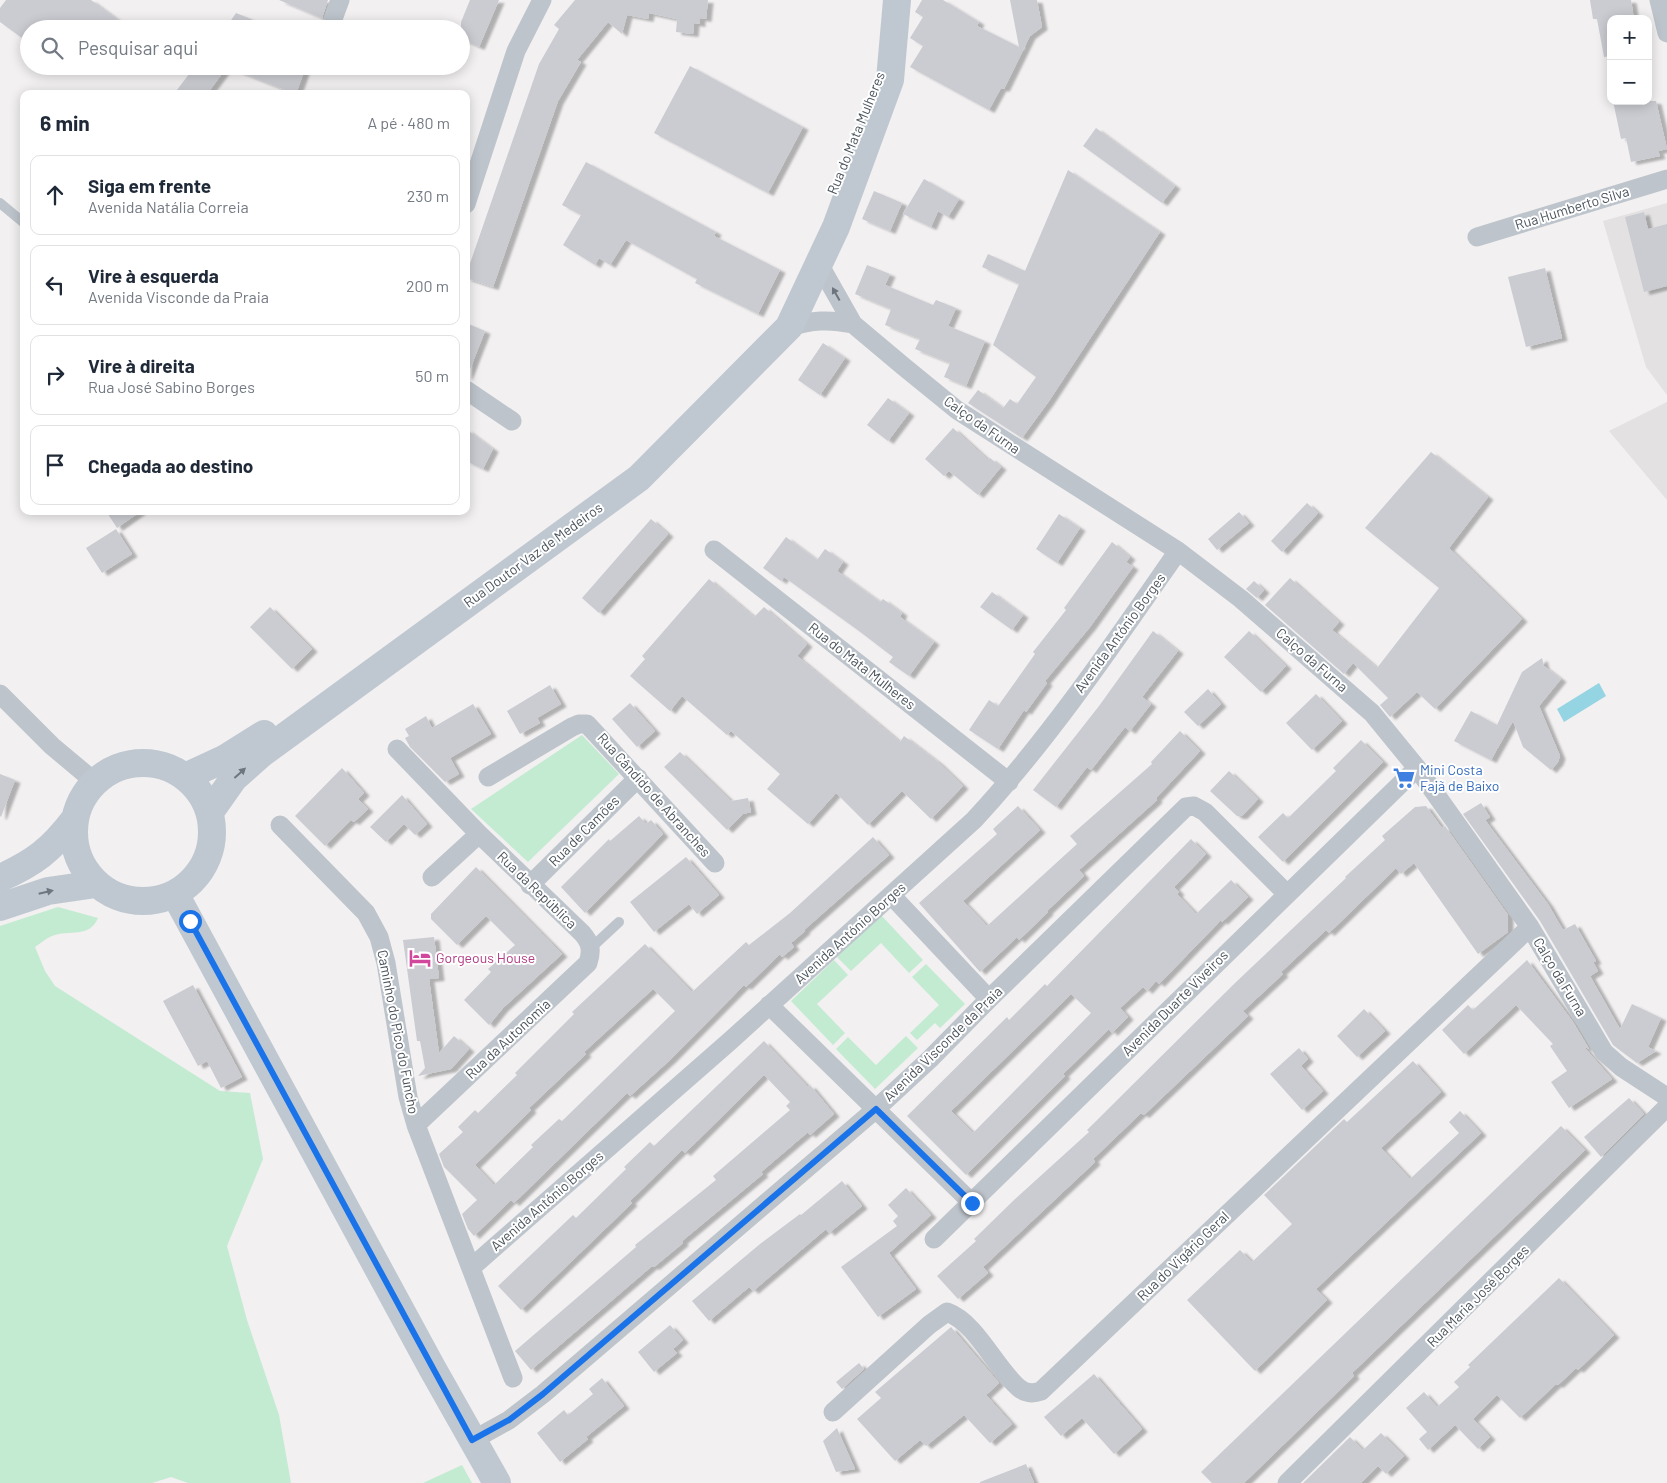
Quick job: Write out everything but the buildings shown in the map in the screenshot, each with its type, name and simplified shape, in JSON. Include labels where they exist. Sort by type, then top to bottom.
[{"type":"street","points":[[333,20],[340,0]]},
{"type":"street","points":[[470,192],[516,51],[542,0]]},
{"type":"street","name":"Rua do Mata Mulheres","points":[[813,259],[836,227],[890,80],[897,0]]},
{"type":"street","points":[[1659,0],[1667,33]]},
{"type":"street","name":"Rua Humberto Silva","points":[[1477,237],[1667,179]]},
{"type":"street","name":"Calço da Furna","points":[[813,259],[853,324],[957,410],[1178,551],[1241,599],[1365,707],[1417,768],[1530,927],[1604,1052],[1621,1067],[1667,1097]]},
{"type":"street","name":"Rua Doutor Vaz de Medeiros","points":[[210,812],[234,778],[261,754],[639,478],[789,327],[813,259]]},
{"type":"street","name":"Rua Doutor Vaz de Medeiros","points":[[185,777],[255,741],[630,471],[765,335],[813,259]]},
{"type":"street","points":[[789,327],[824,320],[853,324]]},
{"type":"street","points":[[470,393],[512,421]]},
{"type":"street","name":"Rua do Mata Mulheres","points":[[714,550],[1009,782]]},
{"type":"street","name":"Avenida António Borges","points":[[472,1267],[892,896],[974,820],[1009,782],[1178,551]]},
{"type":"street","points":[[0,694],[52,746],[95,782]]},
{"type":"street","name":"Rua Cândido de Abranches","points":[[488,777],[579,724],[587,724],[715,863]]},
{"type":"street","name":"Rua da República","points":[[397,749],[479,834],[588,939],[591,948]]},
{"type":"street","points":[[0,878],[35,862],[63,835],[74,820],[82,800],[95,782],[111,771],[129,764],[149,763],[168,767],[185,777],[200,792],[210,812],[212,844],[207,859],[199,873],[188,885],[175,894],[159,900],[142,902],[125,900],[110,894],[96,884],[82,866],[74,844],[74,820]]},
{"type":"street","name":"Avenida Duarte Viveiros","points":[[934,1239],[1286,893],[1417,768]]},
{"type":"street","name":"Rua de Camões","points":[[530,884],[638,778]]},
{"type":"street","name":"Avenida Visconde da Praia","points":[[472,1440],[509,1420],[543,1394],[876,1109],[930,1059],[1178,813],[1194,806],[1204,812],[1286,893]]},
{"type":"street","name":"Caminho do Pico do Funcho","points":[[280,825],[366,913],[379,937],[386,963],[408,1097],[416,1125],[514,1378]]},
{"type":"street","points":[[432,877],[479,834]]},
{"type":"street","points":[[0,907],[48,891],[96,884]]},
{"type":"street","points":[[175,894],[497,1483]]},
{"type":"street","points":[[892,896],[989,999]]},
{"type":"street","name":"Rua do Vigário Geral","points":[[833,1412],[929,1325],[947,1312],[963,1321],[1019,1389],[1034,1393],[1041,1391],[1530,927]]},
{"type":"street","name":"Rua da Autonomia","points":[[416,1125],[588,963],[591,948]]},
{"type":"street","points":[[769,1005],[972,1203]]},
{"type":"street","name":"Rua Maria José Borges","points":[[1287,1483],[1667,1107]]},
{"type":"lane","points":[[0,203],[20,220]]},
{"type":"lane","points":[[591,948],[619,922]]},
{"type":"shaded area","points":[[1667,203],[1667,395],[1646,367],[1603,221]]},
{"type":"shaded area","points":[[1667,402],[1667,500],[1609,431]]},
{"type":"green space","points":[[582,735],[619,774],[528,862],[471,809]]},
{"type":"green space","points":[[58,907],[98,918],[90,929],[52,936],[35,947],[45,971],[55,986],[220,1091],[250,1093],[263,1159],[227,1246],[247,1320],[279,1415],[291,1483],[188,1483],[171,1477],[152,1483],[0,1483],[0,926]]},
{"type":"green space","points":[[881,915],[923,960],[909,973],[881,943],[851,971],[837,957]]},
{"type":"green space","points":[[834,960],[848,975],[817,1004],[845,1033],[833,1045],[791,1001]]},
{"type":"green space","points":[[926,964],[965,1004],[940,1028],[935,1023],[917,1040],[910,1033],[939,1005],[912,977]]},
{"type":"green space","points":[[906,1036],[918,1048],[875,1089],[836,1049],[848,1037],[876,1065]]},
{"type":"green space","points":[[462,1465],[472,1483],[423,1483]]},
{"type":"water","points":[[1599,683],[1606,696],[1564,722],[1557,709]]},
{"type":"place","name":"Mini Costa Fajã de Baixo","points":[[1404,778]]},
{"type":"place","name":"Gorgeous House","points":[[420,958]]},
{"type":"route","points":[[190,921],[472,1440],[509,1420],[543,1394],[876,1109],[972,1203]]}]
